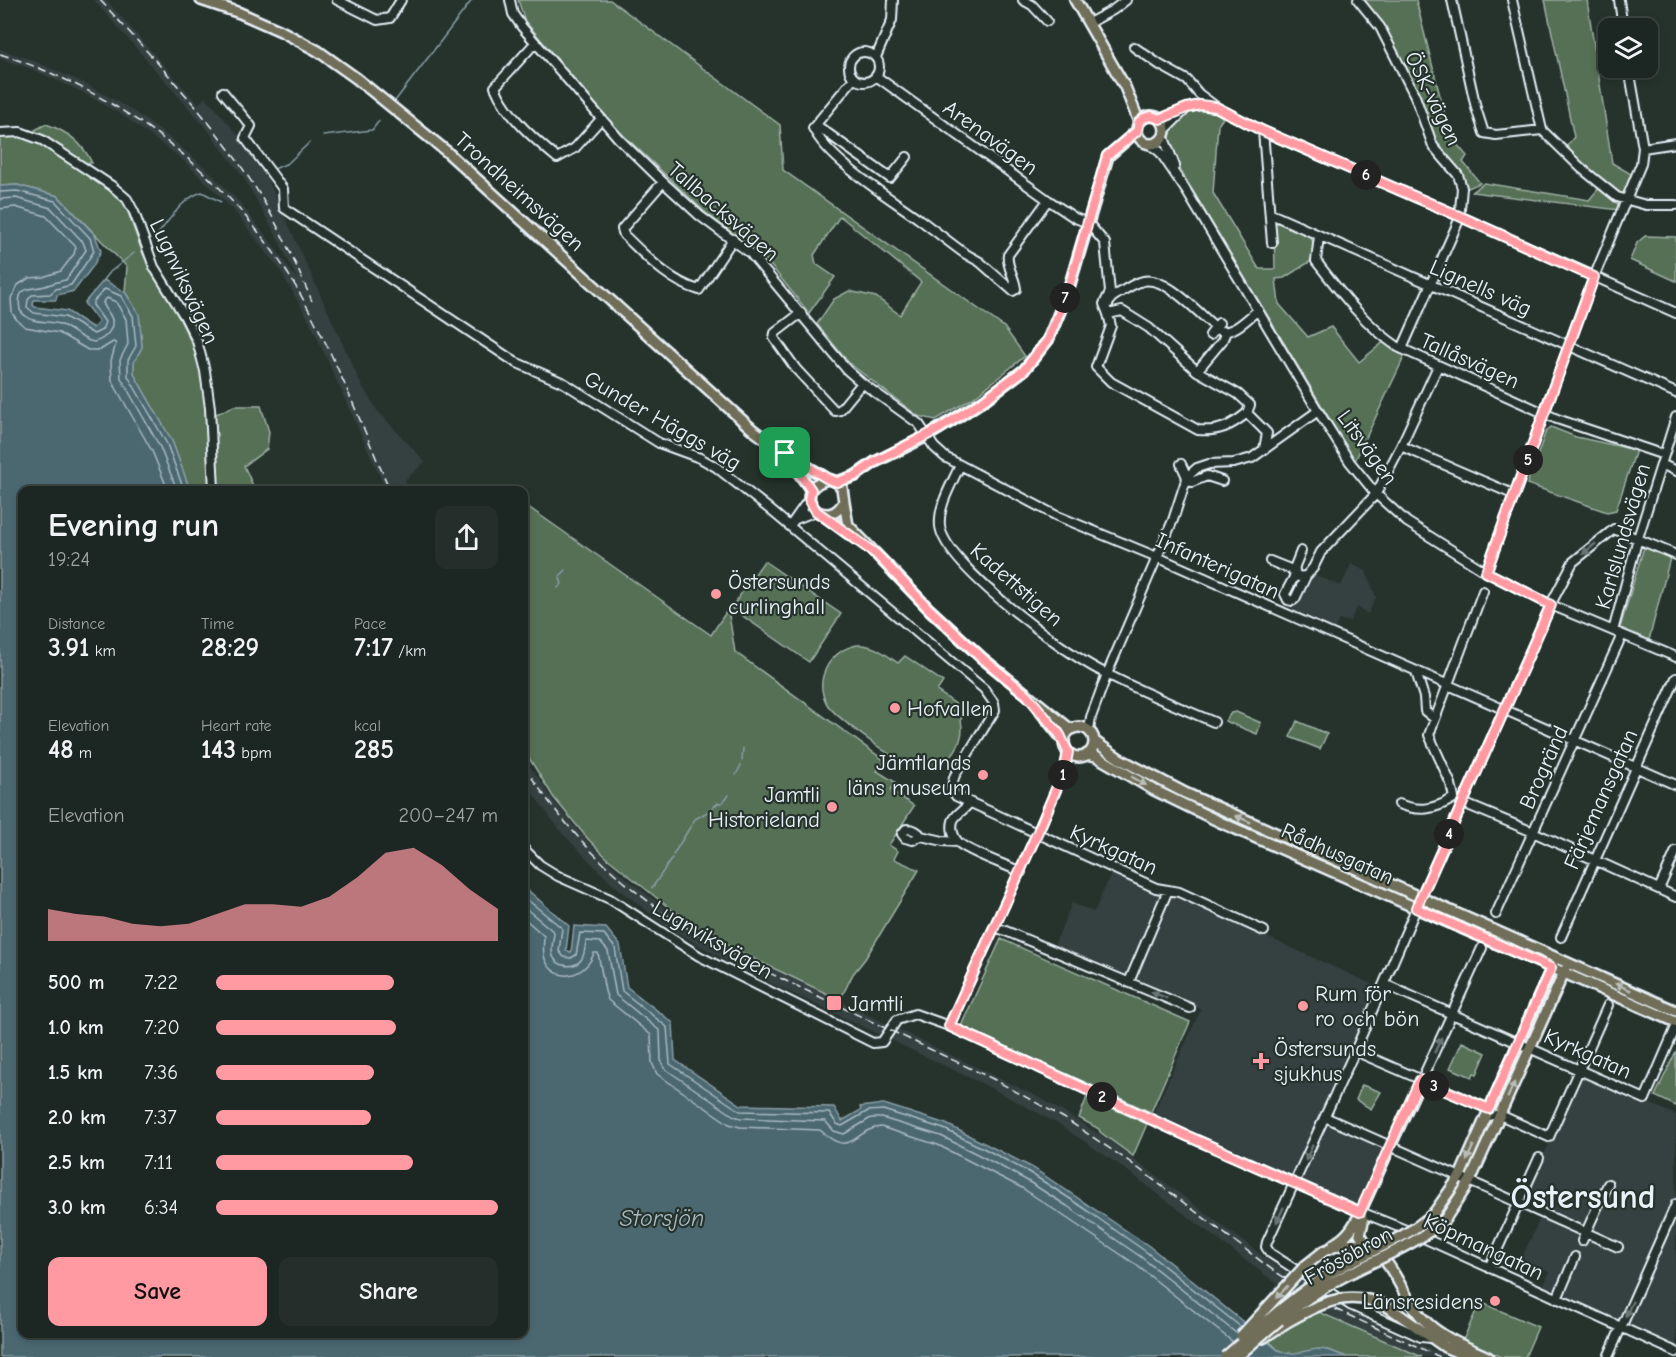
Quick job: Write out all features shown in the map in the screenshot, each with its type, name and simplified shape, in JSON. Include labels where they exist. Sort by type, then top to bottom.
[{"type":"main road","name":"Trondheimsvägen","points":[[201,0],[282,31],[318,51],[356,78],[446,151],[753,430],[785,453],[832,481]]},
{"type":"main road","points":[[1075,0],[1126,89],[1138,126],[1147,143]]},
{"type":"main road","points":[[1121,144],[1159,143],[1165,134],[1156,117],[1126,89]]},
{"type":"main road","points":[[876,554],[819,512],[810,494],[818,482],[855,476],[875,462],[927,436],[984,400],[1024,370],[1048,340],[1067,294],[1107,156],[1138,126],[1156,117]]},
{"type":"main road","name":"Trondheimsvägen","points":[[785,453],[810,494]]},
{"type":"main road","points":[[819,512],[835,512],[855,476]]},
{"type":"main road","points":[[832,481],[842,488],[848,525],[930,610],[982,658],[1070,729],[1086,729],[1094,741],[1088,754],[1071,754],[1064,741],[1027,695]]},
{"type":"main road","points":[[1064,741],[1070,729]]},
{"type":"main road","name":"Rådhusgatan","points":[[1094,741],[1120,759],[1185,793],[1676,1011]]},
{"type":"main road","name":"Rådhusgatan","points":[[1088,754],[1096,756],[1154,790],[1220,822],[1676,1022]]},
{"type":"main road","points":[[1460,1176],[1556,957]]},
{"type":"main road","points":[[1470,1181],[1568,963]]},
{"type":"main road","name":"Frösöbron","points":[[1223,1357],[1298,1295],[1328,1275],[1412,1232],[1434,1213],[1460,1176]]},
{"type":"main road","name":"Frösöbron","points":[[1237,1357],[1283,1316],[1316,1292],[1356,1269],[1424,1236],[1445,1219],[1470,1181]]},
{"type":"main road","points":[[1360,1212],[1363,1222],[1360,1234],[1368,1246],[1386,1261],[1405,1295],[1423,1319],[1441,1334],[1488,1357]]},
{"type":"main road","name":"Frösöbron","points":[[1223,1357],[1305,1266],[1343,1239],[1353,1227],[1360,1212]]},
{"type":"main road","points":[[1324,1251],[1342,1245],[1368,1246]]},
{"type":"main road","points":[[1246,1349],[1287,1322],[1326,1302],[1344,1297],[1357,1297],[1387,1306],[1445,1347],[1469,1357]]},
{"type":"street","points":[[338,0],[377,20],[390,18],[401,0]]},
{"type":"street","name":"Tallbacksvägen","points":[[510,0],[513,14],[535,43],[601,119],[700,216],[750,253],[836,357],[862,383],[919,424],[927,436]]},
{"type":"street","points":[[876,57],[866,51],[851,58],[849,70],[854,78],[864,82],[876,76],[879,67],[876,57],[890,26],[894,10],[893,0]]},
{"type":"street","points":[[1023,0],[1032,5],[1047,21]]},
{"type":"street","points":[[1089,23],[1126,0]]},
{"type":"street","name":"ÖSK-vägen","points":[[1358,0],[1380,27],[1415,96],[1435,149],[1461,182],[1459,216],[1402,349]]},
{"type":"street","points":[[1452,0],[1476,108],[1484,133],[1496,135],[1542,130]]},
{"type":"street","points":[[1512,0],[1542,130],[1608,192],[1626,201],[1646,205],[1676,205]]},
{"type":"street","points":[[1618,0],[1621,18]]},
{"type":"street","points":[[535,43],[495,87],[501,101],[534,139],[557,158],[575,148],[601,119]]},
{"type":"street","points":[[1134,47],[1186,80],[1216,107],[1263,131],[1676,313]]},
{"type":"street","name":"Arenavägen","points":[[876,76],[1048,200],[1075,218],[1088,223]]},
{"type":"street","points":[[854,78],[813,128],[818,139],[828,150],[910,214],[980,262],[1013,291],[1016,289],[1015,282],[1007,258],[1048,200]]},
{"type":"street","points":[[1486,572],[1594,277],[1641,164],[1643,148],[1631,78]]},
{"type":"street","name":"Gunder Häggs väg","points":[[222,92],[251,126],[245,138],[283,189],[284,208],[515,362],[564,383],[659,443],[700,458],[716,467],[792,523],[984,689],[994,703],[995,710],[955,775],[952,783],[953,791]]},
{"type":"street","points":[[1156,117],[1200,105],[1216,107]]},
{"type":"street","points":[[1165,134],[1187,108]]},
{"type":"street","points":[[818,123],[890,178],[907,157]]},
{"type":"street","points":[[1263,131],[1272,243]]},
{"type":"street","name":"Lugnviksvägen","points":[[0,133],[20,132],[42,140],[112,186],[127,199],[154,267],[197,341],[205,371],[210,408],[214,486]]},
{"type":"street","name":"Litsvägen","points":[[1165,134],[1171,158],[1187,192]]},
{"type":"street","name":"Litsvägen","points":[[1147,143],[1160,152],[1187,192],[1318,411],[1350,462],[1376,494],[1407,522],[1486,572],[1551,605],[1676,657]]},
{"type":"street","points":[[1643,148],[1676,143]]},
{"type":"street","points":[[663,182],[622,229],[624,235],[662,271],[685,286],[699,290],[733,239]]},
{"type":"street","name":"Lignells väg","points":[[1271,214],[1676,393]]},
{"type":"street","points":[[1088,223],[1105,243],[1110,292],[1104,304],[1111,327],[1096,367],[1111,382],[1197,430],[1212,432],[1234,424],[1247,413],[1250,405],[1238,394],[1197,371],[1149,328],[1122,311],[1107,311]]},
{"type":"street","name":"Tallåsvägen","points":[[1318,236],[1316,261],[1352,307],[1382,336],[1402,349],[1574,426],[1664,455]]},
{"type":"street","points":[[1107,311],[1111,298],[1140,281],[1152,280],[1171,290],[1215,328],[1226,332]]},
{"type":"street","points":[[1226,332],[1258,310]]},
{"type":"street","points":[[801,313],[775,333],[774,338],[796,369],[835,411],[840,410],[862,383]]},
{"type":"street","points":[[1197,371],[1225,343],[1226,332]]},
{"type":"street","points":[[1301,551],[1285,594],[1288,600],[1292,601],[1321,552],[1376,494],[1438,366]]},
{"type":"street","points":[[1086,729],[1173,520],[1186,477],[1197,468],[1209,464],[1234,463],[1252,458],[1318,411]]},
{"type":"street","points":[[1247,413],[1267,433],[1264,449]]},
{"type":"street","name":"Karlslundsvägen","points":[[1613,631],[1638,538],[1676,417]]},
{"type":"street","name":"Infanterigatan","points":[[927,436],[934,447],[945,457],[1055,515],[1157,557],[1676,785]]},
{"type":"street","points":[[1401,446],[1515,495]]},
{"type":"street","points":[[1181,464],[1186,477],[1192,482],[1207,476],[1222,481]]},
{"type":"street","points":[[1661,464],[1676,471]]},
{"type":"street","name":"Kadettstigen","points":[[960,465],[945,499],[940,526],[944,538],[955,554],[982,583],[1027,622],[1081,660],[1214,722]]},
{"type":"street","points":[[792,523],[810,494]]},
{"type":"street","points":[[792,523],[819,512]]},
{"type":"street","points":[[1432,1338],[1421,1337],[1350,1305],[1270,1253],[1266,1247],[1355,1051],[1551,605],[1574,562],[1614,528],[1676,555]]},
{"type":"street","points":[[1270,561],[1294,574],[1306,576]]},
{"type":"street","points":[[1399,804],[1413,809],[1426,810],[1454,798],[1451,784],[1429,735],[1483,591]]},
{"type":"street","name":"Brogränd","points":[[1496,914],[1622,635]]},
{"type":"street","points":[[1416,672],[1424,697],[1425,711],[1435,719]]},
{"type":"street","name":"Färjemansgatan","points":[[1561,937],[1676,678]]},
{"type":"street","points":[[949,1026],[996,927],[1071,754]]},
{"type":"street","name":"Kyrkgatan","points":[[953,791],[956,796],[969,803],[1156,888],[1179,892],[1264,931]]},
{"type":"street","points":[[958,842],[952,832],[952,822],[969,803]]},
{"type":"street","points":[[1463,804],[1533,832],[1676,897]]},
{"type":"street","points":[[921,836],[943,842],[958,842],[1020,872]]},
{"type":"street","points":[[1659,889],[1676,851]]},
{"type":"street","name":"Lugnviksvägen","points":[[528,853],[540,865],[558,876],[610,899],[699,957],[740,978],[873,1043],[882,1042],[887,1034]]},
{"type":"street","points":[[1129,982],[1168,890]]},
{"type":"street","points":[[996,927],[1190,1008]]},
{"type":"street","points":[[1360,1212],[1482,948]]},
{"type":"street","name":"Kyrkgatan","points":[[1384,984],[1645,1099],[1676,1027]]},
{"type":"street","points":[[1355,1051],[1420,1080],[1487,1114],[1500,1115],[1549,1137],[1608,1005]]},
{"type":"street","name":"Köpmangatan","points":[[887,1034],[897,1020],[915,1014],[949,1026],[1185,1135],[1399,1227],[1676,1352]]},
{"type":"street","points":[[1325,1117],[1553,1218],[1584,1237],[1618,1247]]},
{"type":"street","points":[[1489,1268],[1539,1158]]},
{"type":"street","points":[[1584,1237],[1608,1184]]},
{"type":"street","points":[[1608,1357],[1676,1204]]},
{"type":"street","points":[[1557,1299],[1575,1257]]},
{"type":"shaded area","points":[[94,0],[106,0],[198,104],[206,97],[263,169],[361,384],[377,410],[425,462],[405,480],[407,486],[384,486],[310,322],[280,270],[232,208],[182,159],[122,115],[80,91],[0,58],[0,49],[84,83],[127,107],[169,137],[209,171],[239,202],[298,281],[276,235],[244,178],[207,129]]},
{"type":"shaded area","points":[[1351,564],[1366,571],[1376,597],[1368,614],[1357,607],[1350,621],[1339,620],[1335,628],[1293,610],[1307,579],[1313,574],[1341,586]]},
{"type":"shaded area","points":[[528,763],[556,804],[588,842],[620,873],[674,915],[765,965],[1044,1100],[1110,1141],[1272,1263],[1348,1311],[1449,1357],[1420,1357],[1350,1326],[1313,1306],[1273,1281],[1125,1169],[1060,1125],[989,1087],[731,964],[666,926],[611,883],[562,833],[528,787]]},
{"type":"shaded area","name":"Östersunds sjukhus","points":[[1112,872],[1161,894],[1172,894],[1378,987],[1319,1118],[1388,1148],[1362,1207],[1153,1114],[1201,1009],[1054,946],[1072,903],[1094,912]]},
{"type":"shaded area","points":[[1580,1073],[1676,1115],[1676,1348],[1542,1289],[1549,1272],[1521,1260],[1541,1216],[1521,1207]]},
{"type":"green space","points":[[518,0],[610,0],[780,125],[783,170],[1004,327],[1025,356],[973,398],[936,420],[918,416],[849,363],[817,324],[834,299],[849,291],[876,297],[900,315],[921,282],[840,216],[814,255],[816,264],[835,277],[809,313],[763,256],[706,213],[615,127],[525,21]]},
{"type":"green space","points":[[1362,0],[1416,0],[1450,136],[1467,156],[1463,162],[1480,183],[1466,189],[1457,171],[1436,143],[1395,51],[1375,15]]},
{"type":"green space","points":[[1545,0],[1587,0],[1612,163],[1631,174],[1624,193],[1621,195],[1610,189],[1566,147],[1574,137]]},
{"type":"green space","points":[[1200,109],[1216,112],[1223,118],[1218,125],[1213,193],[1259,269],[1275,269],[1274,226],[1277,221],[1302,231],[1310,236],[1313,242],[1311,261],[1284,278],[1276,279],[1279,304],[1308,337],[1331,327],[1359,362],[1385,341],[1406,353],[1355,461],[1173,158],[1167,138],[1170,132],[1184,116]]},
{"type":"green space","points":[[46,124],[73,139],[84,149],[92,163],[85,163],[38,134],[35,130]]},
{"type":"green space","points":[[0,136],[31,138],[106,186],[125,204],[142,252],[197,354],[204,391],[210,486],[189,486],[172,441],[134,374],[134,362],[142,347],[139,314],[125,292],[127,267],[58,196],[17,185],[0,186]]},
{"type":"green space","points":[[1484,183],[1589,200],[1599,188],[1619,205],[1619,210],[1472,192]]},
{"type":"green space","points":[[1645,236],[1676,237],[1676,281],[1630,260],[1637,243]]},
{"type":"green space","points":[[234,406],[261,406],[269,432],[267,449],[244,466],[253,486],[217,486],[214,415]]},
{"type":"green space","points":[[1551,427],[1576,437],[1636,450],[1616,510],[1607,512],[1527,484],[1546,431]]},
{"type":"green space","name":"Jamtli","points":[[528,507],[711,635],[728,609],[735,652],[885,761],[877,771],[895,782],[891,790],[914,806],[889,845],[898,851],[894,859],[919,870],[865,959],[853,974],[840,1000],[746,955],[704,932],[668,907],[607,858],[554,798],[528,756]]},
{"type":"green space","points":[[1644,547],[1670,558],[1649,640],[1620,628]]},
{"type":"green space","points":[[764,561],[841,614],[809,662],[731,608]]},
{"type":"green space","name":"Hofvallen","points":[[857,645],[874,648],[898,663],[905,656],[943,682],[937,691],[967,712],[961,719],[960,742],[953,754],[946,760],[925,768],[904,763],[853,728],[827,704],[822,685],[827,667],[839,653]]},
{"type":"green space","points":[[1236,712],[1261,723],[1257,734],[1225,721],[1231,713]]},
{"type":"green space","points":[[1297,721],[1327,734],[1320,749],[1290,737]]},
{"type":"green space","points":[[1001,939],[1190,1022],[1151,1112],[961,1026]]},
{"type":"green space","points":[[1462,1042],[1486,1053],[1477,1074],[1474,1073],[1472,1077],[1450,1068]]},
{"type":"green space","points":[[1676,1051],[1676,1106],[1655,1096]]},
{"type":"green space","points":[[1362,1085],[1381,1092],[1371,1109],[1356,1100]]},
{"type":"green space","points":[[1087,1097],[1147,1124],[1133,1156],[1099,1129],[1079,1118]]},
{"type":"green space","points":[[1279,1297],[1310,1316],[1319,1312],[1422,1357],[1347,1357],[1328,1350],[1287,1355],[1268,1340],[1273,1336],[1256,1323]]},
{"type":"green space","points":[[1480,1302],[1538,1327],[1525,1357],[1501,1357],[1463,1340]]},
{"type":"water","name":"Storsjön","points":[[17,185],[58,196],[95,235],[101,251],[74,291],[57,295],[56,300],[34,300],[33,305],[67,311],[93,328],[99,322],[84,303],[104,280],[125,292],[139,314],[142,347],[134,362],[134,374],[172,441],[189,486],[18,486],[18,1338],[528,1338],[528,890],[569,926],[566,951],[571,952],[574,926],[606,928],[620,945],[627,987],[673,1023],[675,1060],[741,1105],[834,1107],[842,1121],[861,1110],[860,1107],[884,1104],[946,1124],[1033,1168],[1149,1246],[1278,1350],[1294,1353],[1323,1349],[1347,1357],[0,1357],[0,186]]},
{"type":"waterway","points":[[395,101],[472,0]]},
{"type":"waterway","points":[[323,136],[372,130],[379,121]]},
{"type":"waterway","points":[[274,169],[288,163],[309,143]]},
{"type":"waterway","points":[[157,235],[177,210],[195,195],[202,192],[221,202]]},
{"type":"waterway","points":[[104,280],[110,272],[134,253]]},
{"type":"waterway","points":[[560,576],[566,570]]},
{"type":"waterway","points":[[558,588],[562,584],[560,578]]},
{"type":"waterway","points":[[742,761],[743,748]]},
{"type":"waterway","points":[[736,775],[741,765]]},
{"type":"waterway","points":[[710,810],[718,803],[722,803],[729,795]]},
{"type":"waterway","points":[[673,855],[695,819],[709,811]]},
{"type":"waterway","points":[[652,888],[672,858]]},
{"type":"railway","points":[[100,0],[177,85],[231,152],[257,190],[274,221],[312,301]]},
{"type":"railway","points":[[0,54],[46,71],[90,92],[132,117],[172,145],[242,212],[272,251],[312,316],[336,365],[388,486]]},
{"type":"railway","points":[[528,772],[574,832],[600,860],[628,885],[690,930],[763,970],[993,1079],[1064,1118],[1130,1162],[1274,1271],[1337,1310],[1440,1357]]},
{"type":"place","name":"Östersunds curlinghall","points":[[716,594]]},
{"type":"place","name":"Hofvallen","points":[[895,708]]},
{"type":"place","name":"Jämtlands läns museum","points":[[983,775]]},
{"type":"place","name":"Jamtli Historieland","points":[[832,807]]},
{"type":"place","name":"Jamtli","points":[[834,1003]]},
{"type":"place","name":"Rum för ro och bön","points":[[1303,1006]]},
{"type":"place","name":"Östersunds sjukhus","points":[[1261,1061]]},
{"type":"place","name":"Länsresidens","points":[[1495,1301]]},
{"type":"district","name":"Östersund","points":[[1583,1196]]},
{"type":"route","points":[[1200,105],[1216,107],[1263,131],[1594,277],[1486,572],[1551,605],[1416,908],[1551,968],[1489,1109],[1420,1080],[1360,1212],[1185,1135],[949,1026],[1040,827],[1065,768],[1068,752],[1060,735],[1027,695],[982,658],[930,610],[876,554],[811,506],[809,494],[811,490],[785,453],[837,482],[855,476],[875,462],[939,429],[984,400],[1024,370],[1048,340],[1067,294],[1107,156],[1137,131],[1139,122],[1144,118],[1156,116],[1160,119],[1200,105]]}]
